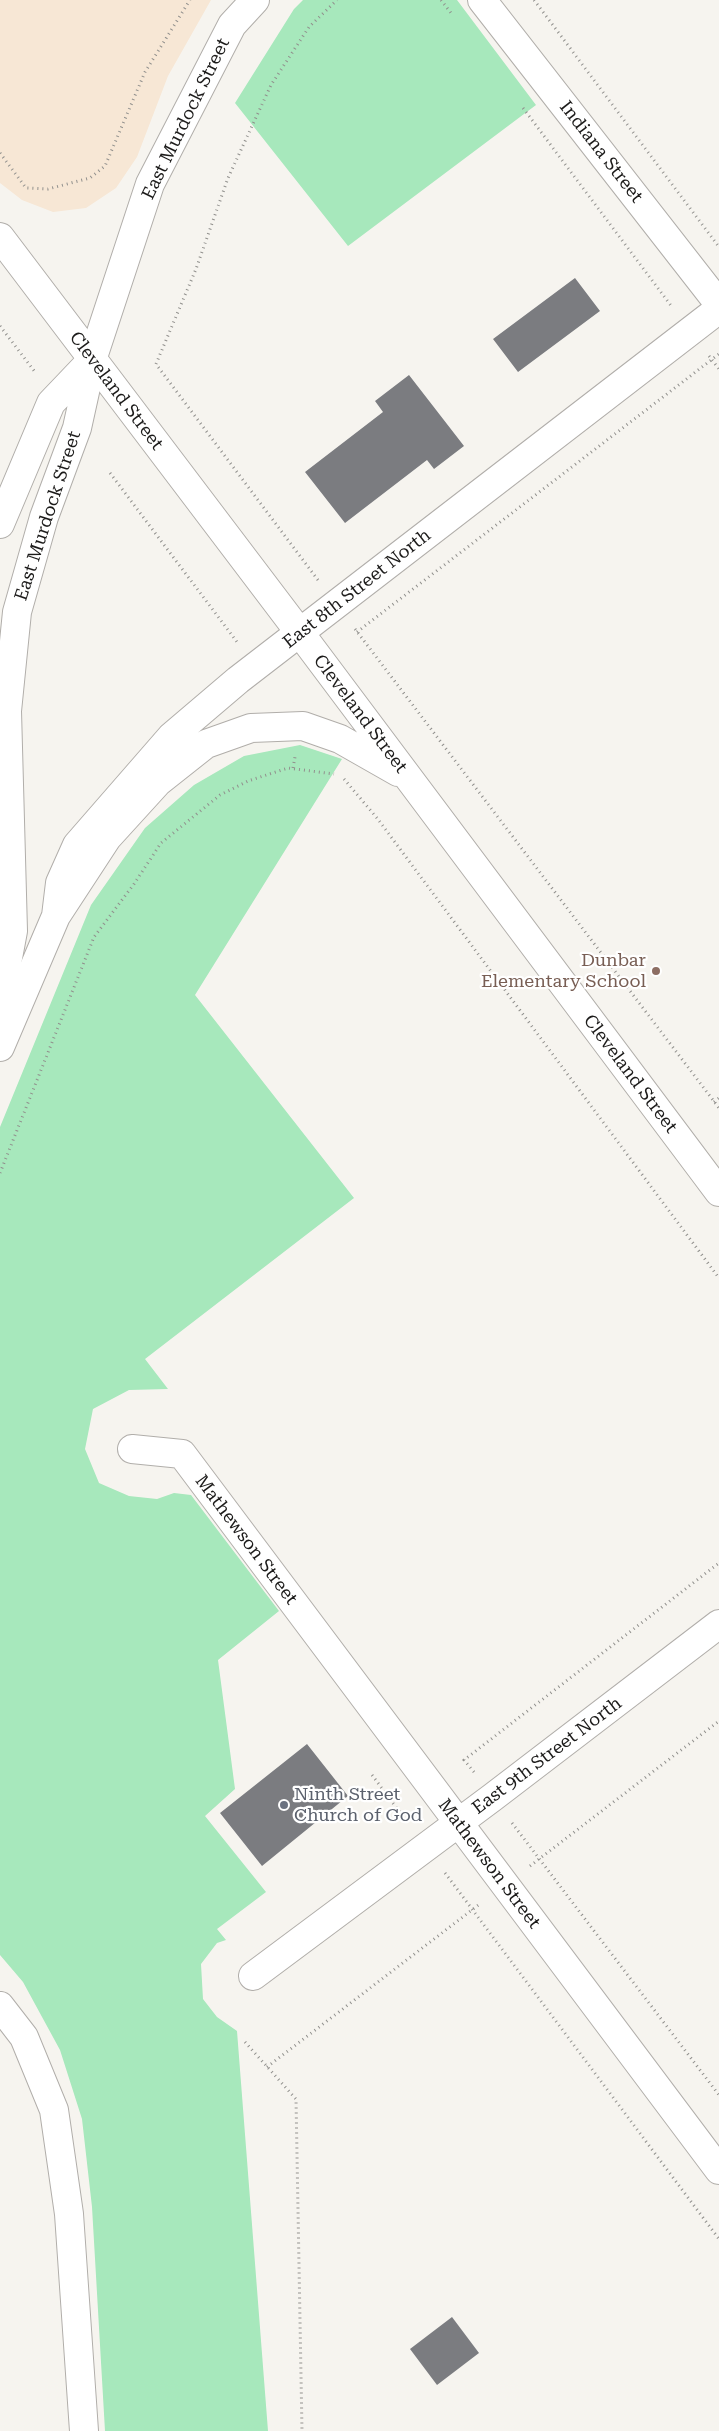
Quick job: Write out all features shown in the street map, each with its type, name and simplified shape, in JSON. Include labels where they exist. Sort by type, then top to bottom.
[{"type":"main road","name":"East Murdock Street","points":[[0,1002],[13,931],[7,711],[18,612],[44,517],[77,428],[92,360],[150,184],[232,25],[255,0]]},
{"type":"main road","name":"Indiana Street","points":[[482,0],[719,304]]},
{"type":"main road","name":"Cleveland Street","points":[[0,237],[719,1192]]},
{"type":"main road","name":"East 8th Street North","points":[[56,916],[60,883],[76,845],[172,736],[256,666],[719,309]]},
{"type":"main road","name":"East Murdock Street","points":[[0,524],[51,403],[92,360]]},
{"type":"main road","name":"East 8th Street North","points":[[0,1047],[56,916],[107,838],[158,782],[206,744],[251,728],[303,726],[340,739],[407,777]]},
{"type":"main road","name":"Mathewson Street","points":[[132,1448],[182,1454],[719,2170]]},
{"type":"main road","name":"East 9th Street North","points":[[253,1976],[458,1824],[719,1624]]},
{"type":"main road","points":[[0,2006],[24,2037],[54,2110],[69,2214],[84,2431]]},
{"type":"path","points":[[0,153],[26,188],[48,189],[90,178],[105,166],[145,72],[190,0]]},
{"type":"path","points":[[337,0],[309,27],[272,85],[228,178],[196,269],[156,364],[719,1108]]},
{"type":"path","points":[[441,0],[453,16]]},
{"type":"path","points":[[534,0],[719,247]]},
{"type":"path","points":[[518,102],[719,369]]},
{"type":"path","points":[[0,326],[36,373]]},
{"type":"path","points":[[357,632],[719,354]]},
{"type":"path","points":[[110,473],[256,666]]},
{"type":"path","points":[[289,727],[296,745],[293,768]]},
{"type":"path","points":[[0,1173],[94,937],[134,884],[160,842],[220,795],[248,782],[293,768],[340,775],[377,818],[719,1278]]},
{"type":"path","points":[[714,1102],[719,1098]]},
{"type":"path","points":[[719,1563],[464,1760],[719,2095]]},
{"type":"path","points":[[372,1775],[719,2239]]},
{"type":"path","points":[[245,2042],[296,2099],[302,2431]]},
{"type":"shaded area","points":[[0,0],[211,0],[168,76],[137,157],[116,188],[86,208],[53,212],[22,200],[0,183]]},
{"type":"green space","points":[[303,0],[457,0],[536,105],[348,246],[235,103],[294,9]]},
{"type":"green space","points":[[300,745],[342,759],[195,995],[354,1198],[145,1359],[168,1389],[129,1390],[93,1409],[85,1449],[99,1483],[129,1496],[157,1499],[174,1493],[191,1495],[279,1611],[218,1660],[235,1789],[205,1816],[266,1892],[217,1929],[226,1940],[217,1943],[201,1964],[203,1999],[217,2017],[237,2031],[268,2431],[105,2431],[92,2207],[82,2119],[60,2050],[23,1982],[0,1955],[0,1127],[91,905],[145,828],[194,785],[244,756]]},
{"type":"building","points":[[575,278],[600,311],[518,372],[493,339]]},
{"type":"building","points":[[409,375],[464,446],[434,469],[427,460],[345,523],[305,472],[383,412],[375,401]]},
{"type":"building","name":"Ninth Street Church of God","points":[[307,1744],[348,1796],[262,1866],[220,1813]]},
{"type":"building","points":[[452,2317],[479,2353],[437,2385],[410,2349]]},
{"type":"place","name":"Dunbar Elementary School","points":[[656,971]]},
{"type":"place","name":"Ninth Street Church of God","points":[[284,1805]]}]
